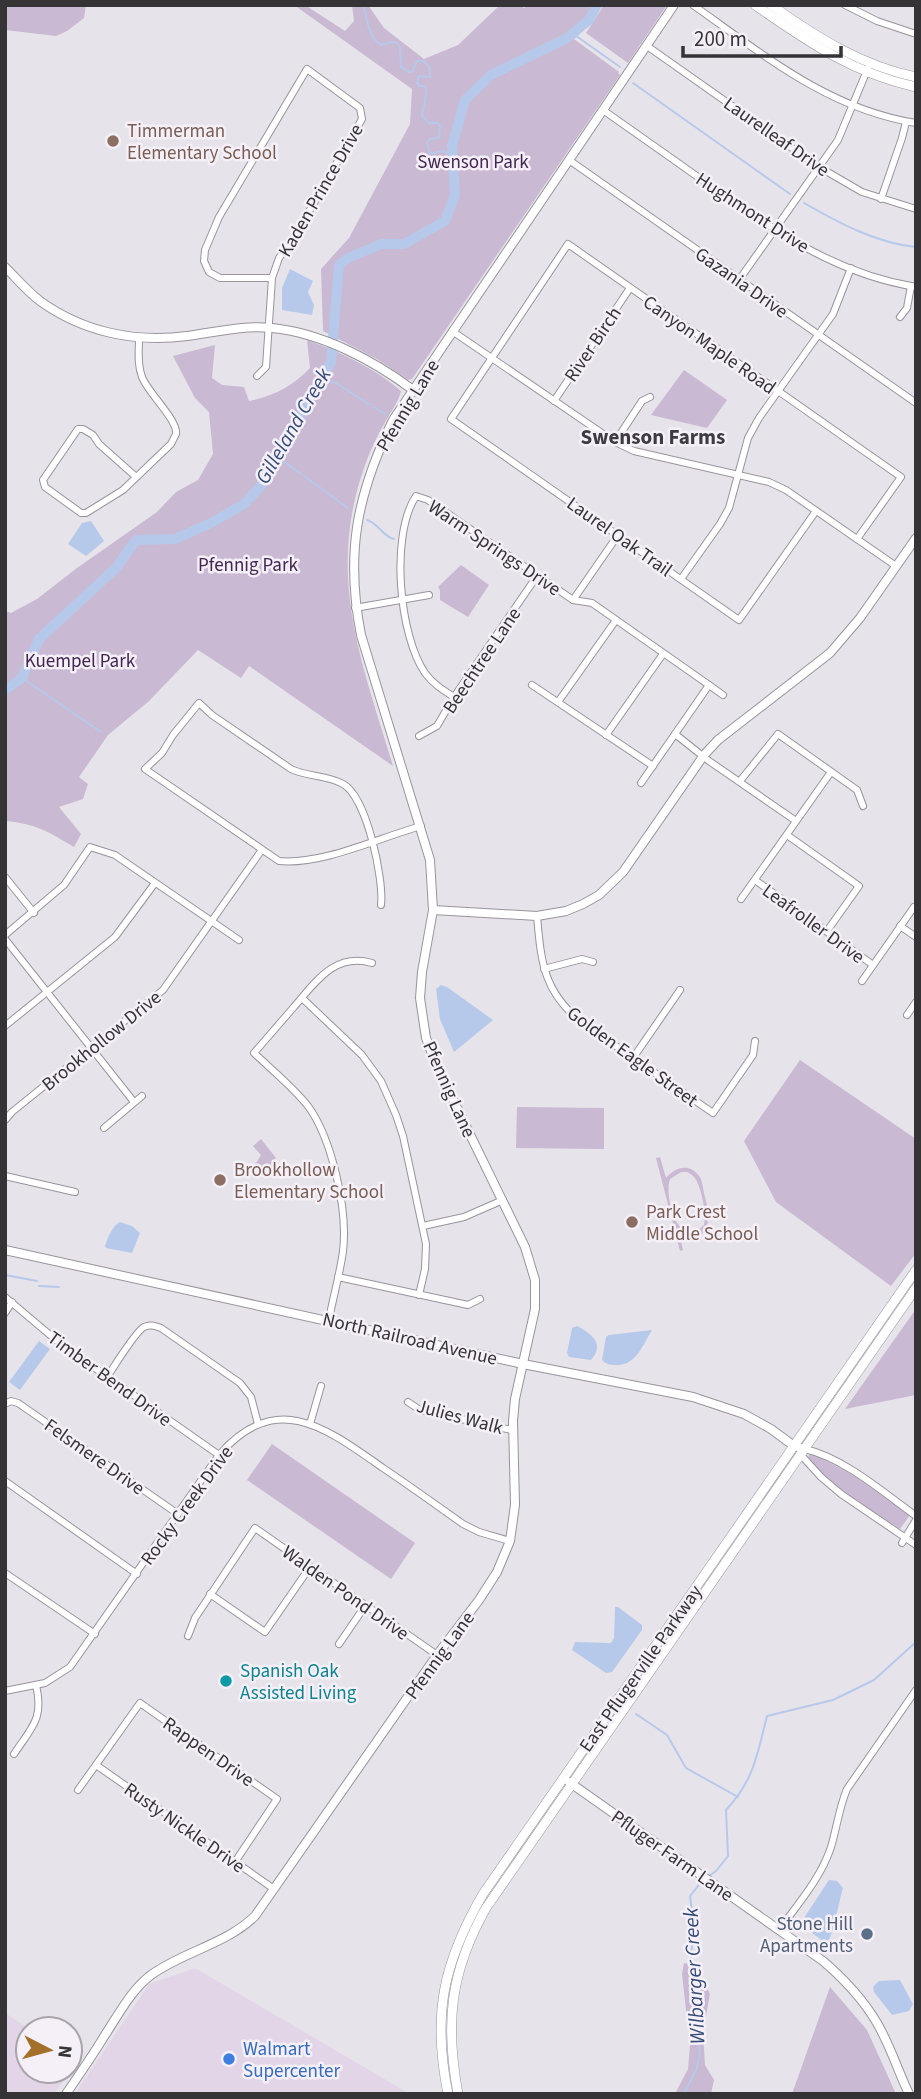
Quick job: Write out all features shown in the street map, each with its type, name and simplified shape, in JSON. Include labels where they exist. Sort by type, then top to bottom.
[{"type":"main road","points":[[755,5],[832,56],[916,77]]},
{"type":"main road","points":[[771,5],[868,67],[916,87]]},
{"type":"main road","name":"East Pflugerville Parkway","points":[[458,2094],[442,1997],[449,1965],[465,1924],[483,1894],[916,1270]]},
{"type":"main road","name":"East Pflugerville Parkway","points":[[448,2094],[443,2070],[445,2028],[462,1958],[486,1908],[916,1288]]},
{"type":"street","name":"Pfennig Lane","points":[[66,2094],[140,1985],[166,1966],[237,1931],[255,1916],[437,1655],[490,1584],[510,1541],[516,1505],[512,1430],[515,1399],[535,1309],[535,1280],[525,1247],[437,1066],[422,1022],[420,986],[433,910],[430,860],[368,662],[355,608],[355,538],[363,492],[393,420],[674,5]]},
{"type":"street","points":[[693,5],[804,83],[853,106],[916,123]]},
{"type":"street","points":[[845,5],[877,21],[916,34]]},
{"type":"street","name":"Laurelleaf Drive","points":[[647,46],[818,167],[862,191],[916,209]]},
{"type":"street","points":[[739,280],[838,140],[868,67]]},
{"type":"street","name":"Kaden Prince Drive","points":[[257,376],[266,367],[272,278],[279,257],[295,236],[362,119],[360,108],[307,69],[219,217],[205,250],[204,261],[209,272],[220,278],[272,278]]},
{"type":"street","name":"Hughmont Drive","points":[[603,110],[774,230],[804,248],[885,280],[913,286]]},
{"type":"street","points":[[881,199],[906,121]]},
{"type":"street","name":"Gazania Drive","points":[[569,160],[916,403]]},
{"type":"street","name":"Canyon Maple Road","points":[[492,358],[568,244],[901,477],[857,539]]},
{"type":"street","points":[[5,267],[38,300],[82,325],[108,333],[139,338],[177,337],[245,327],[290,330],[320,339],[359,357],[413,390]]},
{"type":"street","points":[[681,579],[724,516],[734,492],[748,438],[839,301],[851,268]]},
{"type":"street","points":[[900,317],[907,308],[913,286]]},
{"type":"street","name":"River Birch","points":[[554,401],[630,288]]},
{"type":"street","points":[[452,331],[615,442],[634,451],[769,482],[786,490],[896,566]]},
{"type":"street","points":[[135,476],[99,444],[93,435],[78,429],[43,480],[43,484],[81,513],[86,513],[122,489],[171,444],[176,435],[175,425],[146,388],[138,360],[139,338]]},
{"type":"street","name":"Laurel Oak Trail","points":[[492,358],[451,419],[739,620],[816,511]]},
{"type":"street","points":[[615,442],[642,401],[650,397]]},
{"type":"street","name":"Warm Springs Drive","points":[[402,600],[403,533],[409,505],[416,496],[428,500],[573,600],[592,603],[723,695]]},
{"type":"street","points":[[573,600],[618,535]]},
{"type":"street","points":[[433,910],[537,916],[566,911],[599,895],[623,872],[703,756],[718,740],[830,653],[860,618],[916,538]]},
{"type":"street","name":"Beechtree Lane","points":[[419,736],[437,726],[537,576]]},
{"type":"street","points":[[355,608],[429,596]]},
{"type":"street","points":[[402,600],[409,634],[424,671],[433,684],[454,697]]},
{"type":"street","points":[[558,702],[616,620]]},
{"type":"street","points":[[606,735],[663,654]]},
{"type":"street","points":[[532,685],[653,766]]},
{"type":"street","points":[[641,783],[709,685]]},
{"type":"street","points":[[381,905],[382,890],[372,841],[359,804],[349,788],[333,779],[291,769],[212,715],[199,703],[162,753],[145,769],[279,861],[291,862],[321,857],[372,841],[421,827]]},
{"type":"street","points":[[676,734],[796,821]]},
{"type":"street","points":[[740,781],[778,734],[857,790],[863,806]]},
{"type":"street","points":[[741,899],[831,772]]},
{"type":"street","points":[[787,835],[859,886],[827,931]]},
{"type":"street","points":[[134,1102],[5,937],[64,885],[90,847],[114,855],[239,940]]},
{"type":"street","name":"Brookhollow Drive","points":[[5,1120],[163,990],[261,851]]},
{"type":"street","points":[[5,877],[34,913]]},
{"type":"street","name":"Leafroller Drive","points":[[755,880],[873,965]]},
{"type":"street","points":[[5,1026],[115,937],[155,883]]},
{"type":"street","points":[[862,981],[914,907]]},
{"type":"street","name":"Golden Eagle Street","points":[[537,916],[544,969],[557,998],[573,1016],[713,1114],[753,1055],[755,1041]]},
{"type":"street","points":[[900,926],[916,937]]},
{"type":"street","points":[[544,969],[582,959],[593,962]]},
{"type":"street","points":[[329,1320],[343,1253],[344,1218],[325,1138],[306,1105],[254,1054],[322,975],[339,965],[356,960],[372,963]]},
{"type":"street","points":[[633,1058],[680,990]]},
{"type":"street","points":[[302,998],[362,1055],[380,1081],[396,1115],[423,1226],[426,1261],[419,1295]]},
{"type":"street","points":[[907,1015],[916,1002]]},
{"type":"street","points":[[104,1128],[142,1096]]},
{"type":"street","points":[[5,1107],[12,1112]]},
{"type":"street","points":[[5,1176],[75,1192]]},
{"type":"street","points":[[423,1226],[464,1217],[503,1200]]},
{"type":"street","name":"North Railroad Avenue","points":[[5,1250],[523,1364],[693,1397],[744,1414],[803,1452]]},
{"type":"street","points":[[338,1277],[468,1305],[480,1298]]},
{"type":"street","name":"Timber Bend Drive","points":[[5,1297],[55,1340],[219,1455]]},
{"type":"street","points":[[5,1313],[12,1303]]},
{"type":"street","points":[[107,1377],[140,1329],[155,1326],[240,1383],[251,1397],[258,1424]]},
{"type":"street","points":[[310,1424],[321,1386]]},
{"type":"street","name":"Felsmere Drive","points":[[8,1402],[18,1403],[178,1514]]},
{"type":"street","name":"Julies Walk","points":[[408,1402],[420,1410],[512,1430]]},
{"type":"street","name":"Rocky Creek Drive","points":[[5,1691],[36,1685],[52,1679],[70,1667],[219,1455],[237,1436],[258,1424],[281,1419],[310,1424],[355,1448],[463,1524],[510,1541]]},
{"type":"street","points":[[803,1452],[848,1469],[916,1518],[904,1540]]},
{"type":"street","points":[[803,1452],[834,1489],[904,1540],[916,1545]]},
{"type":"street","points":[[5,1481],[137,1574]]},
{"type":"street","name":"Walden Pond Drive","points":[[210,1594],[255,1528],[437,1655]]},
{"type":"street","points":[[188,1636],[195,1618],[210,1594],[265,1632],[310,1567]]},
{"type":"street","points":[[5,1573],[95,1634]]},
{"type":"street","points":[[339,1643],[365,1606]]},
{"type":"street","points":[[677,1614],[686,1620]]},
{"type":"street","points":[[14,1754],[38,1718],[40,1700],[36,1685]]},
{"type":"street","points":[[779,1930],[821,1870],[831,1847],[840,1806],[847,1789],[916,1690]]},
{"type":"street","name":"Rappen Drive","points":[[96,1765],[140,1703],[278,1799],[235,1862]]},
{"type":"street","points":[[78,1790],[96,1765]]},
{"type":"street","name":"Rusty Nickle Drive","points":[[96,1765],[274,1889]]},
{"type":"street","name":"Pfluger Farm Lane","points":[[563,1778],[823,1961],[851,1987],[877,2023],[909,2094]]},
{"type":"shaded area","points":[[195,1968],[410,2094],[75,2094],[84,2085],[84,2081],[149,1984]]},
{"type":"shaded area","points":[[5,2013],[14,2019],[14,2085],[60,2085],[54,2094],[5,2094]]},
{"type":"green space","points":[[5,5],[86,5],[84,18],[56,36],[5,30]]},
{"type":"green space","name":"Swenson Park","points":[[294,5],[305,5],[345,31],[354,21],[352,5],[368,5],[384,28],[424,59],[458,45],[500,5],[519,5],[524,8],[527,5],[599,5],[587,27],[574,39],[620,75],[412,379],[408,380],[377,359],[323,331],[321,269],[349,238],[410,124],[412,89]]},
{"type":"green space","points":[[604,5],[667,5],[628,63],[586,33]]},
{"type":"green space","name":"Pfennig Park","points":[[307,340],[357,361],[401,391],[375,440],[364,468],[353,508],[348,546],[348,583],[360,655],[393,766],[249,666],[241,678],[198,650],[149,701],[108,735],[79,777],[88,784],[83,799],[59,807],[81,834],[74,847],[41,829],[5,821],[5,611],[11,613],[37,599],[157,512],[176,492],[198,480],[213,454],[209,412],[195,398],[173,356],[215,345],[212,378],[222,385],[244,387],[249,401],[282,389],[310,368]]},
{"type":"green space","points":[[684,370],[727,400],[707,428],[651,415]]},
{"type":"green space","points":[[461,565],[489,585],[468,617],[440,600],[438,587]]},
{"type":"green space","points":[[800,1060],[916,1139],[916,1253],[891,1286],[776,1202],[744,1141]]},
{"type":"green space","points":[[517,1107],[604,1108],[604,1149],[516,1148]]},
{"type":"green space","points":[[261,1139],[276,1158],[272,1162],[276,1169],[267,1174],[248,1173],[247,1167],[256,1163],[261,1155],[253,1146]]},
{"type":"green space","points":[[660,1157],[666,1178],[677,1169],[686,1168],[695,1172],[702,1183],[708,1222],[703,1233],[697,1236],[679,1233],[683,1250],[680,1251],[656,1158]],"holes":[[[681,1172],[687,1172],[695,1178],[702,1198],[704,1225],[694,1231],[686,1231],[679,1226],[671,1207],[670,1179]]]},
{"type":"green space","points":[[916,1309],[916,1395],[845,1409]]},
{"type":"green space","points":[[272,1444],[415,1543],[391,1579],[247,1480]]},
{"type":"green space","points":[[813,1454],[853,1475],[910,1515],[900,1529],[838,1489],[808,1460],[809,1455]]},
{"type":"green space","points":[[684,1963],[695,1965],[710,1994],[703,2032],[705,2065],[714,2080],[711,2094],[675,2094],[688,2069],[690,2046],[682,1974]]},
{"type":"green space","points":[[830,1987],[867,2030],[896,2094],[792,2094]]},
{"type":"water","points":[[290,269],[313,281],[308,292],[314,305],[312,315],[282,310],[282,288]]},
{"type":"water","points":[[91,521],[104,541],[86,556],[68,544],[82,523]]},
{"type":"water","points":[[441,985],[493,1020],[454,1052],[440,1019],[436,989]]},
{"type":"water","points":[[120,1222],[132,1226],[140,1233],[132,1253],[105,1246],[113,1229]]},
{"type":"water","points":[[577,1326],[592,1336],[597,1344],[591,1360],[569,1357],[567,1353],[572,1328]]},
{"type":"water","points":[[652,1330],[639,1352],[630,1361],[613,1365],[602,1360],[606,1337],[609,1335]]},
{"type":"water","points":[[39,1341],[50,1349],[20,1390],[9,1382]]},
{"type":"water","points":[[615,1607],[642,1625],[642,1630],[612,1672],[606,1673],[572,1650],[575,1642],[611,1643],[614,1638]]},
{"type":"water","points":[[829,1880],[837,1881],[843,1888],[827,1944],[800,1924]]},
{"type":"water","points":[[900,1980],[913,2004],[909,2011],[892,2015],[873,1987],[879,1981]]},
{"type":"waterway","points":[[363,5],[370,32],[376,41],[381,45],[397,43],[400,47],[401,67],[412,72],[417,61],[423,61],[429,66],[430,77],[419,76],[417,82],[419,86],[427,89],[422,116],[429,123],[438,123],[440,126],[439,138],[430,139],[427,143],[430,154],[442,151],[452,154]]},
{"type":"waterway","name":"Gilleland Creek","points":[[5,690],[22,678],[39,639],[116,568],[136,540],[175,539],[244,504],[260,487],[331,362],[339,265],[348,258],[381,244],[404,244],[445,221],[455,195],[452,146],[465,100],[491,75],[567,38],[589,20],[597,5]]},
{"type":"waterway","points":[[572,33],[620,67]]},
{"type":"waterway","points":[[633,83],[790,194]]},
{"type":"waterway","points":[[804,203],[872,237],[916,247]]},
{"type":"waterway","points":[[322,377],[370,405]]},
{"type":"waterway","points":[[374,407],[385,414]]},
{"type":"waterway","points":[[276,456],[301,474]]},
{"type":"waterway","points":[[304,476],[348,508]]},
{"type":"waterway","points":[[367,520],[394,539]]},
{"type":"waterway","points":[[22,678],[101,732]]},
{"type":"waterway","points":[[5,1275],[37,1281]]},
{"type":"waterway","points":[[39,1286],[59,1287]]},
{"type":"waterway","name":"Wilbarger Creek","points":[[709,1876],[728,1856],[726,1810],[749,1777],[767,1716],[833,1700],[874,1680],[916,1642]]},
{"type":"waterway","points":[[636,1714],[667,1735],[686,1768],[738,1797]]},
{"type":"waterway","name":"Wilbarger Creek","points":[[684,2094],[697,2068],[700,2051],[690,1983],[693,1918],[690,1896],[702,1881]]},
{"type":"place","name":"Timmerman Elementary School","points":[[113,141]]},
{"type":"place","name":"Brookhollow Elementary School","points":[[220,1180]]},
{"type":"place","name":"Park Crest Middle School","points":[[632,1222]]},
{"type":"place","name":"Spanish Oak Assisted Living","points":[[226,1681]]},
{"type":"place","name":"Stone Hill Apartments","points":[[867,1934]]},
{"type":"place","name":"Walmart Supercenter","points":[[229,2059]]},
{"type":"district","name":"Swenson Farms","points":[[653,437]]},
{"type":"park label","name":"Kuempel Park","points":[[80,660]]}]
